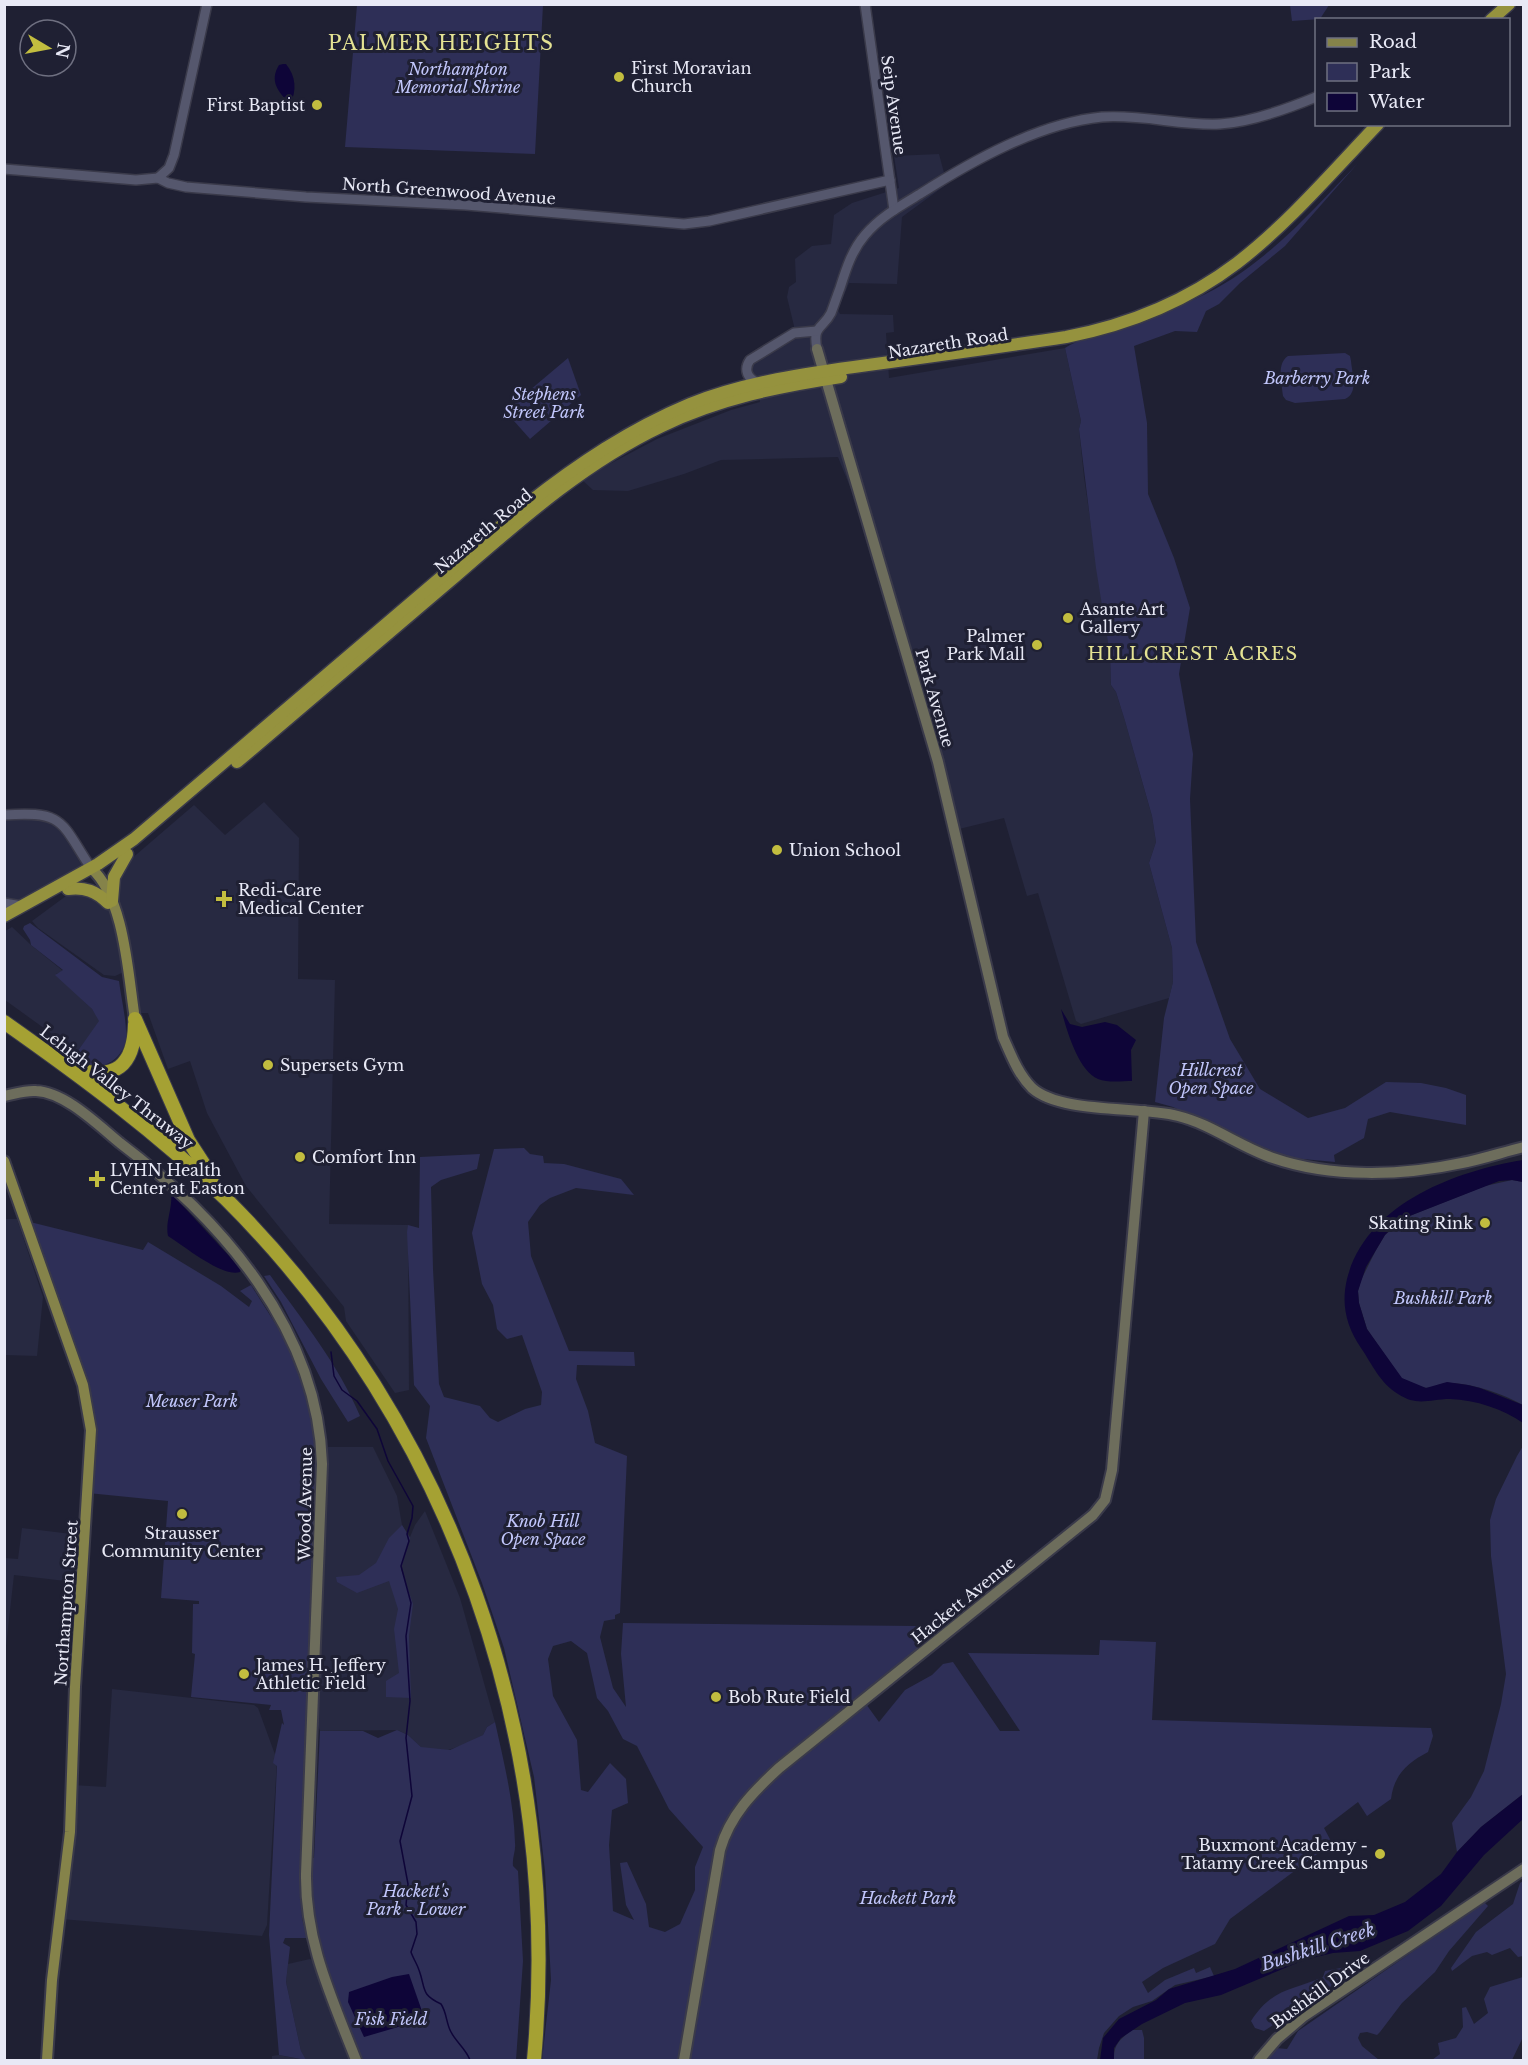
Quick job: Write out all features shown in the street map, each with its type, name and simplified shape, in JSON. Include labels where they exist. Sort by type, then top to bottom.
[{"type":"highway","points":[[1493,18],[1509,4]]},
{"type":"highway","name":"Nazareth Road","points":[[4,925],[94,872],[500,526],[568,472],[615,441],[660,417],[702,400],[764,384],[1066,337],[1114,326],[1146,314],[1182,297],[1239,261],[1269,236],[1376,126]]},
{"type":"highway","name":"Nazareth Road","points":[[4,916],[127,854],[573,478],[651,431],[693,412],[824,375]]},
{"type":"highway","points":[[68,889],[91,890],[110,902],[113,880],[127,854]]},
{"type":"highway","points":[[63,1066],[98,1074],[119,1068],[132,1051],[135,1019]]},
{"type":"highway","points":[[135,1019],[188,1140],[228,1202]]},
{"type":"highway","name":"Lehigh Valley Thruway","points":[[4,1022],[152,1132],[228,1202],[273,1249],[316,1302],[378,1390],[439,1503],[477,1597],[497,1660],[514,1726],[530,1821],[537,1886],[539,1952],[534,2061]]},
{"type":"highway","name":"Lehigh Valley Thruway","points":[[4,1032],[149,1139],[199,1183],[246,1230],[331,1333],[369,1389],[418,1476],[446,1536],[470,1598],[494,1672],[514,1760],[525,1826],[531,1893],[532,1959],[527,2061]]},
{"type":"main road","name":"Park Avenue","points":[[817,349],[938,762],[1003,1037],[1016,1067],[1031,1086],[1043,1095],[1071,1104],[1144,1111],[1184,1118],[1277,1159],[1333,1170],[1387,1172],[1440,1168],[1524,1147]]},
{"type":"main road","points":[[94,872],[121,926],[135,1019]]},
{"type":"main road","name":"Wood Avenue","points":[[4,1096],[33,1091],[59,1097],[127,1148],[193,1204],[223,1236],[252,1274],[280,1320],[307,1379],[319,1420],[322,1464],[306,1901],[320,1968],[356,2061]]},
{"type":"main road","name":"Hackett Avenue","points":[[684,2061],[720,1850],[729,1825],[745,1801],[779,1768],[1093,1515],[1105,1500],[1112,1470],[1144,1111]]},
{"type":"main road","name":"Northampton Street","points":[[4,1161],[83,1385],[91,1430],[75,1688],[70,1832],[52,1980],[47,2061]]},
{"type":"main road","name":"Bushkill Drive","points":[[1259,2061],[1277,2039],[1304,2016],[1524,1869]]},
{"type":"street","points":[[158,178],[169,168],[174,155],[207,4]]},
{"type":"street","name":"Seip Avenue","points":[[865,4],[894,210]]},
{"type":"street","points":[[817,349],[817,331],[830,316],[849,261],[858,245],[875,224],[938,183],[987,156],[1037,134],[1102,117],[1136,116],[1221,124],[1247,119],[1315,98]]},
{"type":"street","points":[[1360,143],[1365,126]]},
{"type":"street","name":"North Greenwood Avenue","points":[[4,169],[136,180],[158,178],[174,184],[213,189],[308,197],[466,205],[684,224],[709,221],[890,180]]},
{"type":"street","points":[[764,384],[749,378],[746,371],[748,363],[796,332],[817,331]]},
{"type":"street","points":[[787,337],[807,338],[817,349]]},
{"type":"street","points":[[4,815],[34,813],[55,818],[63,824],[94,872]]},
{"type":"street","points":[[4,903],[22,906]]},
{"type":"shaded area","points":[[939,154],[947,184],[902,217],[897,284],[849,283],[838,310],[840,314],[893,315],[894,332],[886,333],[889,378],[1065,348],[1081,421],[1079,429],[1084,477],[1110,655],[1111,685],[1116,692],[1152,816],[1156,842],[1149,863],[1172,948],[1173,982],[1169,998],[1081,1024],[1076,1021],[1038,893],[1027,896],[1004,818],[959,829],[949,783],[903,618],[838,457],[721,460],[628,491],[593,490],[581,479],[657,439],[731,410],[760,402],[751,374],[752,362],[792,341],[794,326],[787,297],[789,287],[796,282],[795,259],[812,246],[831,244],[834,215],[852,203],[899,188],[894,156]]},
{"type":"shaded area","points":[[264,802],[299,838],[298,979],[335,980],[329,1224],[408,1225],[409,1390],[395,1393],[346,1321],[344,1307],[246,1186],[207,1113],[190,1061],[168,1069],[148,1013],[141,1013],[133,968],[115,976],[104,975],[38,928],[32,921],[66,896],[80,893],[92,896],[118,880],[123,866],[194,805],[225,835]]},
{"type":"shaded area","points":[[5,815],[52,817],[91,868],[22,906],[5,903]]},
{"type":"shaded area","points":[[12,927],[63,971],[56,974],[92,1009],[100,1021],[77,1052],[5,1000],[5,931]]},
{"type":"shaded area","points":[[5,1219],[17,1219],[43,1297],[37,1356],[5,1355]]},
{"type":"shaded area","points":[[328,1447],[373,1447],[397,1496],[402,1525],[410,1537],[425,1511],[460,1598],[495,1722],[487,1727],[483,1735],[466,1744],[445,1751],[422,1748],[408,1735],[397,1730],[320,1731],[318,1725]]},
{"type":"shaded area","points":[[22,1528],[80,1535],[74,1582],[14,1575],[5,1655],[5,1558],[18,1559]]},
{"type":"shaded area","points":[[112,1689],[254,1705],[258,1708],[277,1760],[267,1925],[262,1936],[61,1919],[73,1785],[106,1787]]},
{"type":"shaded area","points":[[310,1959],[313,1961],[352,2060],[305,2060],[286,1982],[288,1964]]},
{"type":"shaded area","points":[[279,2055],[305,2060],[272,2060],[272,2056]]},
{"type":"green space","points":[[1290,4],[1329,5],[1321,18],[1292,21]]},
{"type":"green space","name":"Northampton Memorial Shrine","points":[[357,5],[543,5],[535,154],[345,147]]},
{"type":"green space","name":"Hillcrest Open Space","points":[[1358,163],[1285,246],[1240,283],[1219,304],[1206,311],[1197,332],[1175,331],[1134,346],[1147,423],[1148,494],[1174,558],[1190,608],[1179,674],[1193,754],[1190,799],[1196,942],[1230,1039],[1260,1089],[1308,1118],[1345,1108],[1386,1082],[1421,1083],[1466,1095],[1466,1125],[1390,1112],[1368,1119],[1364,1138],[1334,1155],[1335,1162],[1292,1158],[1239,1138],[1173,1107],[1155,1102],[1164,1018],[1173,982],[1172,948],[1149,863],[1156,842],[1152,816],[1116,692],[1111,685],[1110,655],[1096,568],[1079,429],[1081,421],[1065,348],[1094,335],[1153,318],[1221,286],[1284,238]]},
{"type":"green space","name":"Barberry Park","points":[[1345,353],[1350,356],[1353,388],[1345,399],[1295,403],[1286,400],[1283,396],[1281,369],[1284,359],[1288,356]]},
{"type":"green space","name":"Stephens Street Park","points":[[568,358],[581,395],[530,439],[505,411]]},
{"type":"green space","points":[[30,923],[102,977],[119,981],[126,1038],[124,1047],[113,1061],[105,1065],[89,1065],[77,1052],[99,1021],[92,1009],[55,975],[63,970],[31,945],[23,929]]},
{"type":"green space","points":[[524,1148],[530,1154],[543,1156],[544,1163],[564,1164],[621,1179],[634,1195],[576,1188],[550,1198],[540,1205],[528,1222],[531,1256],[569,1351],[634,1352],[635,1366],[577,1365],[576,1379],[588,1411],[595,1443],[627,1456],[620,1613],[615,1615],[615,1619],[604,1621],[600,1637],[613,1688],[626,1707],[621,1654],[623,1623],[917,1626],[919,1655],[814,1740],[818,1744],[866,1704],[879,1722],[905,1690],[932,1675],[943,1664],[953,1662],[1000,1731],[1020,1731],[968,1653],[1099,1655],[1100,1640],[1156,1642],[1152,1720],[1431,1728],[1433,1736],[1428,1752],[1408,1765],[1398,1776],[1391,1799],[1367,1816],[1358,1802],[1324,1828],[1332,1843],[1230,1919],[1215,1944],[1163,1968],[1142,1982],[1148,1993],[1165,1980],[1194,1968],[1196,1973],[1210,1967],[1214,1976],[1175,1985],[1152,2001],[1133,2007],[1119,2016],[1104,2033],[1097,2060],[686,2060],[682,2047],[678,2060],[542,2060],[551,1980],[545,1871],[534,1777],[504,1648],[482,1583],[426,1438],[430,1406],[414,1385],[407,1232],[408,1225],[419,1228],[420,1157],[480,1154],[477,1169],[441,1180],[431,1187],[439,1384],[444,1397],[480,1406],[490,1418],[498,1422],[525,1409],[541,1405],[542,1392],[522,1335],[507,1339],[497,1329],[493,1305],[482,1284],[472,1233],[494,1149]],"holes":[[[571,1641],[587,1653],[597,1698],[608,1711],[623,1739],[637,1746],[669,1809],[703,1847],[695,1867],[695,1890],[680,1924],[665,1932],[649,1927],[646,1904],[627,1862],[620,1863],[626,1905],[634,1920],[613,1911],[609,1845],[612,1810],[628,1803],[626,1779],[610,1763],[588,1792],[581,1790],[577,1740],[553,1696],[548,1659],[553,1646]]]},
{"type":"green space","name":"Bushkill Park","points":[[1512,1180],[1523,1182],[1523,1405],[1498,1393],[1470,1385],[1446,1383],[1425,1388],[1416,1386],[1401,1378],[1367,1329],[1359,1303],[1358,1291],[1361,1280],[1385,1235],[1407,1217],[1485,1186]]},
{"type":"green space","name":"Meuser Park","points":[[26,1221],[143,1250],[148,1242],[221,1286],[249,1307],[252,1301],[240,1291],[251,1285],[285,1339],[306,1387],[318,1453],[301,1883],[302,1918],[307,1938],[285,1938],[283,1943],[290,1947],[286,1982],[301,2051],[306,2060],[279,2055],[269,1935],[277,1766],[273,1763],[282,1723],[284,1725],[281,1710],[269,1710],[271,1705],[191,1697],[195,1654],[192,1653],[193,1604],[199,1604],[199,1601],[161,1598],[168,1501],[88,1493],[90,1416]]},
{"type":"green space","points":[[270,1275],[331,1361],[360,1416],[348,1422],[321,1379],[281,1302],[264,1276]]},
{"type":"green space","points":[[1523,1446],[1523,1794],[1481,1827],[1457,1852],[1452,1823],[1471,1797],[1484,1771],[1506,1674],[1491,1556],[1490,1520],[1496,1499]]},
{"type":"green space","points":[[402,1525],[410,1538],[401,1569],[413,1604],[409,1636],[411,1698],[386,1697],[386,1681],[399,1673],[394,1629],[398,1609],[389,1581],[357,1593],[337,1582],[336,1577],[359,1575],[376,1563],[389,1538]]},
{"type":"green space","name":"Hackett's Park - Lower","points":[[495,1722],[513,1813],[515,1846],[513,1866],[518,1871],[523,1961],[516,2060],[361,2060],[325,1969],[312,1920],[310,1858],[314,1858],[320,1731],[363,1731],[378,1738],[397,1730],[408,1735],[421,1747],[450,1750],[483,1735],[487,1727]]},
{"type":"green space","points":[[1523,1881],[1523,1956],[1518,1957],[1510,1948],[1492,1955],[1487,1952],[1472,1956],[1452,1971],[1451,1968],[1476,1932],[1513,1904],[1520,1883]]},
{"type":"green space","points":[[1484,1902],[1488,1906],[1449,1951],[1435,1972],[1402,2003],[1380,2032],[1377,2035],[1367,2032],[1360,2033],[1358,2038],[1362,2046],[1379,2060],[1266,2060],[1276,2048],[1287,2049],[1298,2031]]},
{"type":"green space","points":[[1351,1966],[1355,1972],[1264,2031],[1255,2028],[1251,2021],[1259,2010],[1275,1996],[1323,1977],[1325,1971]]},
{"type":"green space","points":[[1523,1977],[1523,2037],[1512,2060],[1432,2060],[1440,2054],[1438,2043],[1456,2038],[1463,2027],[1462,2008],[1466,2007],[1474,2024],[1488,2013],[1484,1999],[1490,1987]]},
{"type":"green space","points":[[1132,2030],[1142,2030],[1144,2060],[1114,2060],[1118,2043]]},
{"type":"water","points":[[286,64],[294,79],[290,104],[279,91],[275,81],[279,65]]},
{"type":"water","points":[[1061,1009],[1070,1024],[1082,1027],[1105,1022],[1117,1025],[1136,1040],[1131,1050],[1132,1081],[1098,1079],[1084,1067],[1074,1048]]},
{"type":"water","points":[[1523,1160],[1523,1182],[1499,1181],[1407,1217],[1393,1227],[1385,1235],[1366,1267],[1358,1291],[1367,1329],[1402,1378],[1426,1388],[1447,1382],[1480,1388],[1523,1405],[1523,1423],[1498,1410],[1470,1401],[1450,1399],[1418,1401],[1405,1398],[1381,1379],[1348,1323],[1345,1288],[1357,1253],[1373,1230],[1393,1211],[1417,1195],[1469,1173]]},
{"type":"water","points":[[171,1193],[241,1269],[240,1272],[233,1273],[214,1266],[168,1236]]},
{"type":"water","name":"Bushkill Creek","points":[[1523,1794],[1523,1819],[1484,1855],[1441,1906],[1408,1931],[1360,1951],[1333,1953],[1304,1960],[1221,1995],[1185,2003],[1142,2024],[1121,2038],[1114,2048],[1114,2060],[1100,2060],[1103,2038],[1119,2019],[1156,2000],[1169,1989],[1235,1969],[1349,1916],[1374,1915],[1405,1902],[1441,1874],[1457,1852],[1481,1827]]},
{"type":"water","points":[[409,1974],[423,2014],[422,2020],[364,2037],[348,2002],[349,1992],[392,1977]]},
{"type":"waterway","points":[[331,1352],[334,1376],[342,1390],[357,1401],[377,1429],[388,1461],[413,1506],[407,1534],[409,1541],[401,1566],[411,1603],[406,1636],[410,1701],[406,1738],[412,1796],[400,1841],[408,1884],[406,1905],[416,1922],[417,1934],[411,1952],[425,1990],[430,1997],[441,2004],[451,2032],[470,2060]]},
{"type":"place","name":"First Moravian Church","points":[[619,77]]},
{"type":"place","name":"First Baptist","points":[[317,105]]},
{"type":"place","name":"Asante Art Gallery","points":[[1068,618]]},
{"type":"place","name":"Palmer Park Mall","points":[[1037,645]]},
{"type":"place","name":"Union School","points":[[777,850]]},
{"type":"place","name":"Redi-Care Medical Center","points":[[224,899]]},
{"type":"place","name":"Supersets Gym","points":[[268,1065]]},
{"type":"place","name":"Comfort Inn","points":[[300,1157]]},
{"type":"place","name":"LVHN Health Center at Easton","points":[[97,1179]]},
{"type":"place","name":"Skating Rink","points":[[1485,1223]]},
{"type":"place","name":"Strausser Community Center","points":[[182,1514]]},
{"type":"place","name":"James H. Jeffery Athletic Field","points":[[244,1674]]},
{"type":"place","name":"Bob Rute Field","points":[[716,1697]]},
{"type":"place","name":"Buxmont Academy - Tatamy Creek Campus","points":[[1380,1854]]},
{"type":"district","name":"PALMER HEIGHTS","points":[[441,43]]},
{"type":"district","name":"HILLCREST ACRES","points":[[1193,654]]},
{"type":"park label","name":"Knob Hill Open Space","points":[[543,1530]]},
{"type":"park label","name":"Hackett Park","points":[[908,1898]]},
{"type":"park label","name":"Fisk Field","points":[[391,2019]]}]
